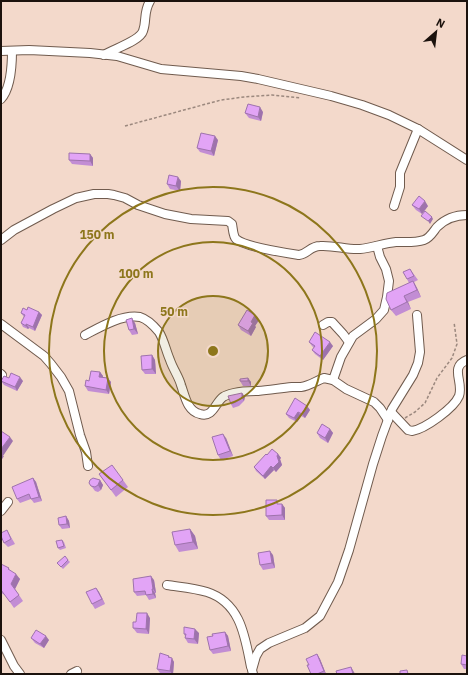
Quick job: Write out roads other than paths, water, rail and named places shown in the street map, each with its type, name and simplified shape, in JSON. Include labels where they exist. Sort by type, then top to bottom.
[{"type":"street","points":[[104,54],[131,42],[143,33],[145,13],[150,1]]},
{"type":"street","points":[[1,51],[41,50],[104,54],[117,56],[160,69],[241,76],[299,88],[362,105],[389,115],[418,129],[467,160]]},
{"type":"street","points":[[1,99],[6,92],[8,84],[12,51]]},
{"type":"street","points":[[394,206],[400,187],[400,173],[418,129]]},
{"type":"street","points":[[1,240],[14,230],[53,208],[76,198],[94,194],[108,194],[125,198],[138,205],[165,214],[228,221],[232,224],[236,239],[251,245],[299,255],[304,255],[314,247],[319,246],[361,249],[395,242],[414,242],[424,240],[430,236],[436,227],[448,218],[467,215]]},
{"type":"street","points":[[333,380],[341,358],[353,336],[382,314],[384,310],[389,281],[377,246]]},
{"type":"street","points":[[252,672],[256,656],[260,649],[269,643],[305,628],[320,616],[338,582],[389,416],[413,375],[418,363],[420,352],[417,315]]},
{"type":"street","points":[[85,335],[102,326],[124,318],[141,317],[159,333],[181,384],[188,406],[194,412],[201,415],[206,415],[213,410],[222,397],[234,393],[300,387],[324,378],[333,380],[346,389],[377,404],[389,416],[400,421],[408,430],[412,432],[443,414],[457,401],[461,389],[457,372],[460,364],[464,360],[467,360]]},
{"type":"street","points":[[322,325],[332,322],[349,342]]},
{"type":"street","points":[[1,324],[44,356],[61,377],[69,391],[80,435],[86,452],[88,466]]},
{"type":"street","points":[[1,511],[8,502]]},
{"type":"street","points":[[167,585],[208,592],[230,605],[238,616],[243,631],[252,672]]},
{"type":"street","points":[[1,640],[14,666],[20,674]]}]
